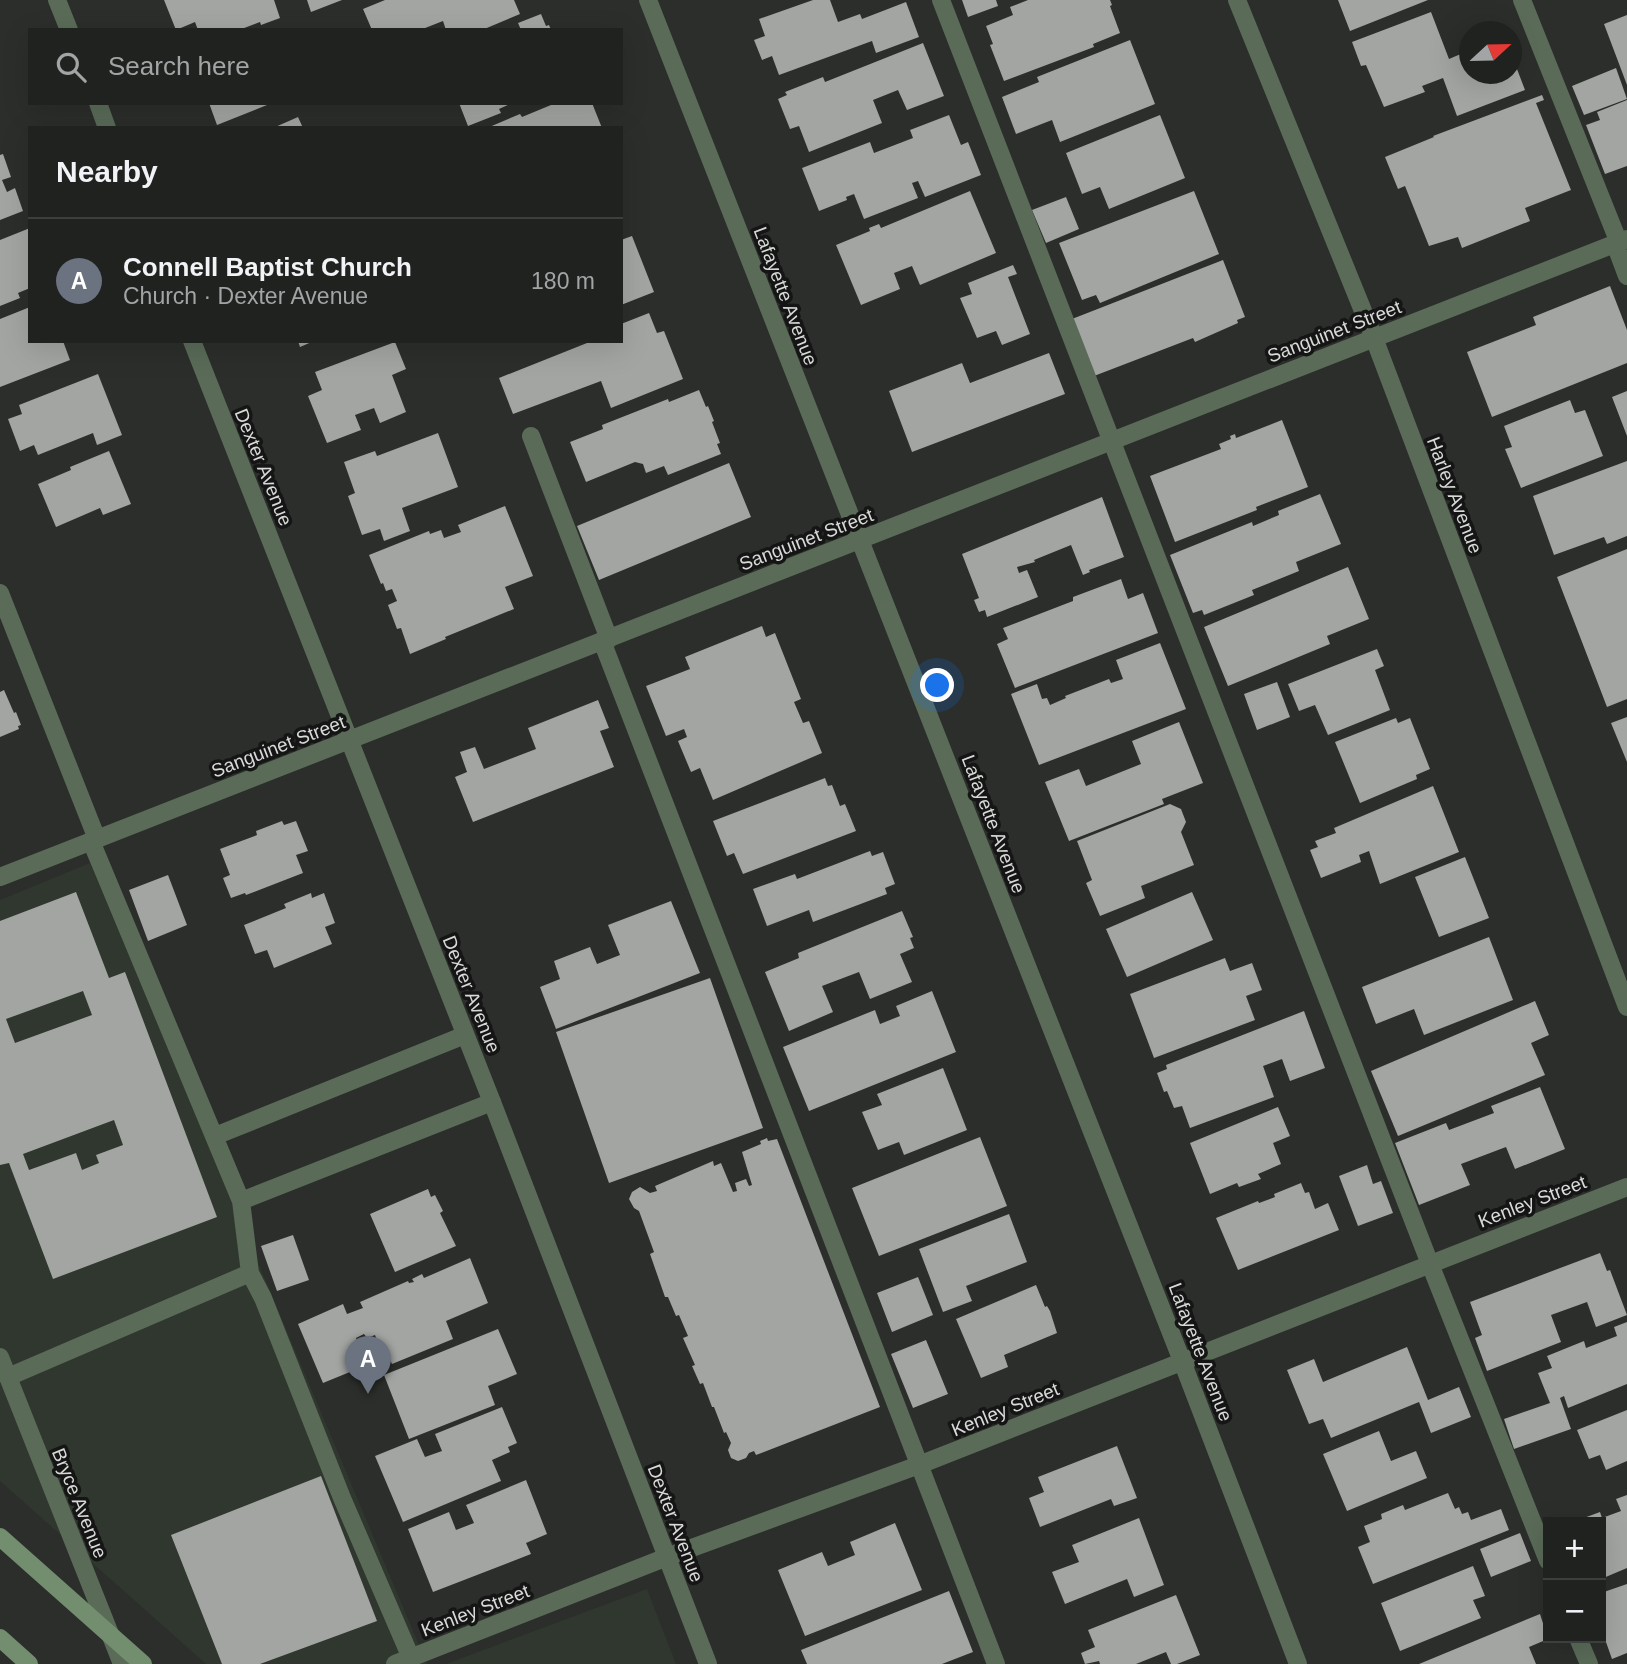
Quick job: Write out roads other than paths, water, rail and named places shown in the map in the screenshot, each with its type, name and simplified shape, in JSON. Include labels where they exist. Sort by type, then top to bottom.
[{"type":"main road","points":[[0,1537],[143,1664]]},
{"type":"main road","points":[[0,1638],[29,1664]]},
{"type":"street","points":[[57,0],[68,28]]},
{"type":"street","name":"Lafayette Avenue","points":[[648,0],[1182,1361],[1298,1664]]},
{"type":"street","points":[[941,0],[1430,1264],[1543,1548]]},
{"type":"street","name":"Harley Avenue","points":[[1237,0],[1374,338],[1627,1007]]},
{"type":"street","points":[[1522,0],[1620,242],[1627,276]]},
{"type":"street","points":[[99,105],[106,126]]},
{"type":"street","name":"Sanguinet Street","points":[[0,877],[1620,242]]},
{"type":"street","name":"Dexter Avenue","points":[[193,343],[466,1035],[708,1664]]},
{"type":"street","points":[[531,436],[605,640],[996,1664]]},
{"type":"street","points":[[0,593],[94,840],[241,1201],[250,1273],[263,1298],[342,1498],[403,1661]]},
{"type":"street","points":[[215,1136],[466,1035]]},
{"type":"street","points":[[241,1201],[492,1102]]},
{"type":"street","name":"Kenley Street","points":[[403,1661],[667,1558],[919,1465],[1627,1186]]},
{"type":"street","points":[[8,1377],[250,1273]]},
{"type":"street","name":"Bryce Avenue","points":[[0,1357],[122,1664]]},
{"type":"street","points":[[1580,1643],[1589,1664]]},
{"type":"place","name":"Connell Baptist Church","points":[[368,1394]]}]
